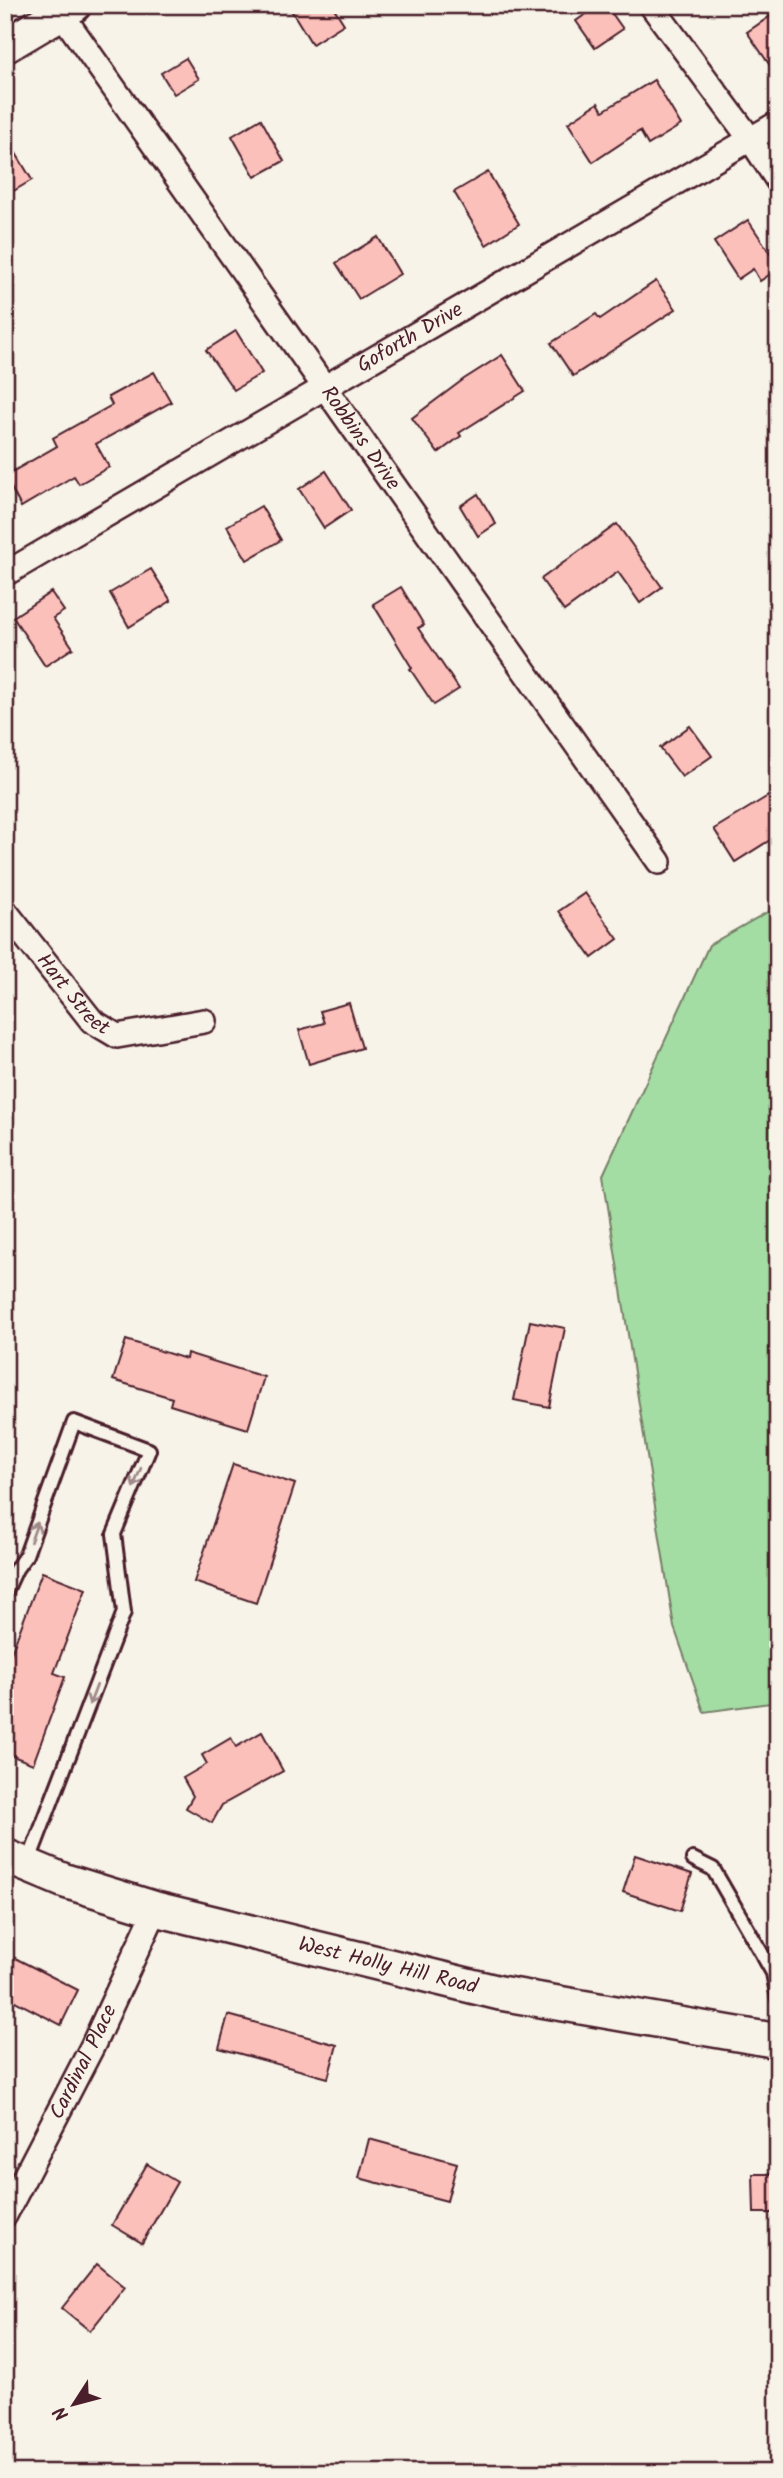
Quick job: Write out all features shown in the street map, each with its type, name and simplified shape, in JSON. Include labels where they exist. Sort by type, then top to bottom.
[{"type":"street","points":[[651,5],[778,181]]},
{"type":"street","points":[[5,46],[67,9]]},
{"type":"street","name":"Robbins Drive","points":[[67,9],[324,386],[659,862]]},
{"type":"street","name":"Goforth Drive","points":[[5,574],[778,124]]},
{"type":"street","name":"Hart Street","points":[[5,911],[92,1021],[117,1035],[204,1021]]},
{"type":"street","name":"West Holly Hill Road","points":[[16,1861],[65,1881],[156,1909],[500,1993],[778,2041]]},
{"type":"street","name":"Cardinal Place","points":[[5,2215],[93,2045],[156,1909]]},
{"type":"lane","points":[[5,1593],[26,1555],[74,1422],[149,1450],[114,1534],[124,1612],[16,1861]]},
{"type":"lane","points":[[693,1859],[713,1869],[773,1973],[778,1999]]},
{"type":"green space","points":[[778,906],[778,1702],[704,1712],[674,1627],[603,1175],[709,945]]},
{"type":"building","points":[[288,5],[332,5],[344,24],[312,44]]},
{"type":"building","points":[[599,5],[606,5],[623,29],[595,48],[576,21]]},
{"type":"building","points":[[778,11],[778,77],[747,32]]},
{"type":"building","points":[[186,58],[199,79],[174,94],[161,73]]},
{"type":"building","points":[[654,80],[681,125],[648,145],[640,131],[593,162],[568,123],[598,103],[603,111]]},
{"type":"building","points":[[261,119],[284,161],[255,177],[232,136]]},
{"type":"building","points":[[5,135],[32,180],[5,196]]},
{"type":"building","points":[[488,172],[519,224],[486,245],[454,192]]},
{"type":"building","points":[[748,220],[778,265],[778,269],[760,281],[753,269],[738,279],[714,242]]},
{"type":"building","points":[[378,237],[400,274],[359,299],[336,263]]},
{"type":"building","points":[[656,281],[676,309],[573,376],[551,343],[596,314],[600,319]]},
{"type":"building","points":[[236,331],[262,373],[234,390],[206,350]]},
{"type":"building","points":[[502,355],[525,391],[459,433],[461,436],[438,453],[412,418],[464,379]]},
{"type":"building","points":[[154,372],[171,402],[96,444],[109,467],[79,484],[74,476],[21,507],[5,476],[57,446],[53,438],[112,405],[108,397]]},
{"type":"building","points":[[326,471],[351,510],[324,528],[299,489]]},
{"type":"building","points":[[478,494],[496,524],[478,536],[460,506]]},
{"type":"building","points":[[261,506],[281,540],[247,560],[227,526]]},
{"type":"building","points":[[617,524],[662,587],[640,603],[618,572],[564,611],[541,579]]},
{"type":"building","points":[[151,569],[171,601],[129,627],[110,593]]},
{"type":"building","points":[[401,587],[424,625],[418,628],[459,689],[434,705],[373,604]]},
{"type":"building","points":[[51,592],[64,611],[53,618],[73,648],[45,666],[13,617]]},
{"type":"building","points":[[690,726],[712,756],[682,777],[660,748]]},
{"type":"building","points":[[768,796],[778,812],[778,835],[735,862],[714,829]]},
{"type":"building","points":[[585,893],[618,939],[592,958],[559,911]]},
{"type":"building","points":[[349,1003],[362,1048],[309,1064],[299,1030],[324,1023],[320,1011]]},
{"type":"building","points":[[530,1321],[565,1328],[549,1407],[514,1400]]},
{"type":"building","points":[[126,1340],[186,1359],[187,1353],[264,1377],[248,1429],[170,1405],[172,1398],[113,1380]]},
{"type":"building","points":[[233,1464],[295,1484],[256,1603],[194,1582]]},
{"type":"building","points":[[42,1572],[86,1589],[54,1673],[65,1677],[33,1764],[5,1753],[5,1669]]},
{"type":"building","points":[[262,1732],[283,1771],[222,1805],[212,1823],[186,1808],[193,1796],[183,1778],[207,1764],[202,1755],[231,1738],[236,1747]]},
{"type":"building","points":[[635,1855],[692,1874],[680,1911],[623,1892]]},
{"type":"building","points":[[5,1953],[78,1990],[61,2025],[5,1996]]},
{"type":"building","points":[[228,2015],[337,2045],[328,2078],[219,2048]]},
{"type":"building","points":[[369,2139],[457,2163],[447,2201],[359,2178]]},
{"type":"building","points":[[147,2164],[177,2182],[142,2243],[112,2225]]},
{"type":"building","points":[[753,2174],[778,2174],[778,2213],[754,2213]]},
{"type":"building","points":[[97,2264],[125,2287],[90,2331],[62,2308]]}]
